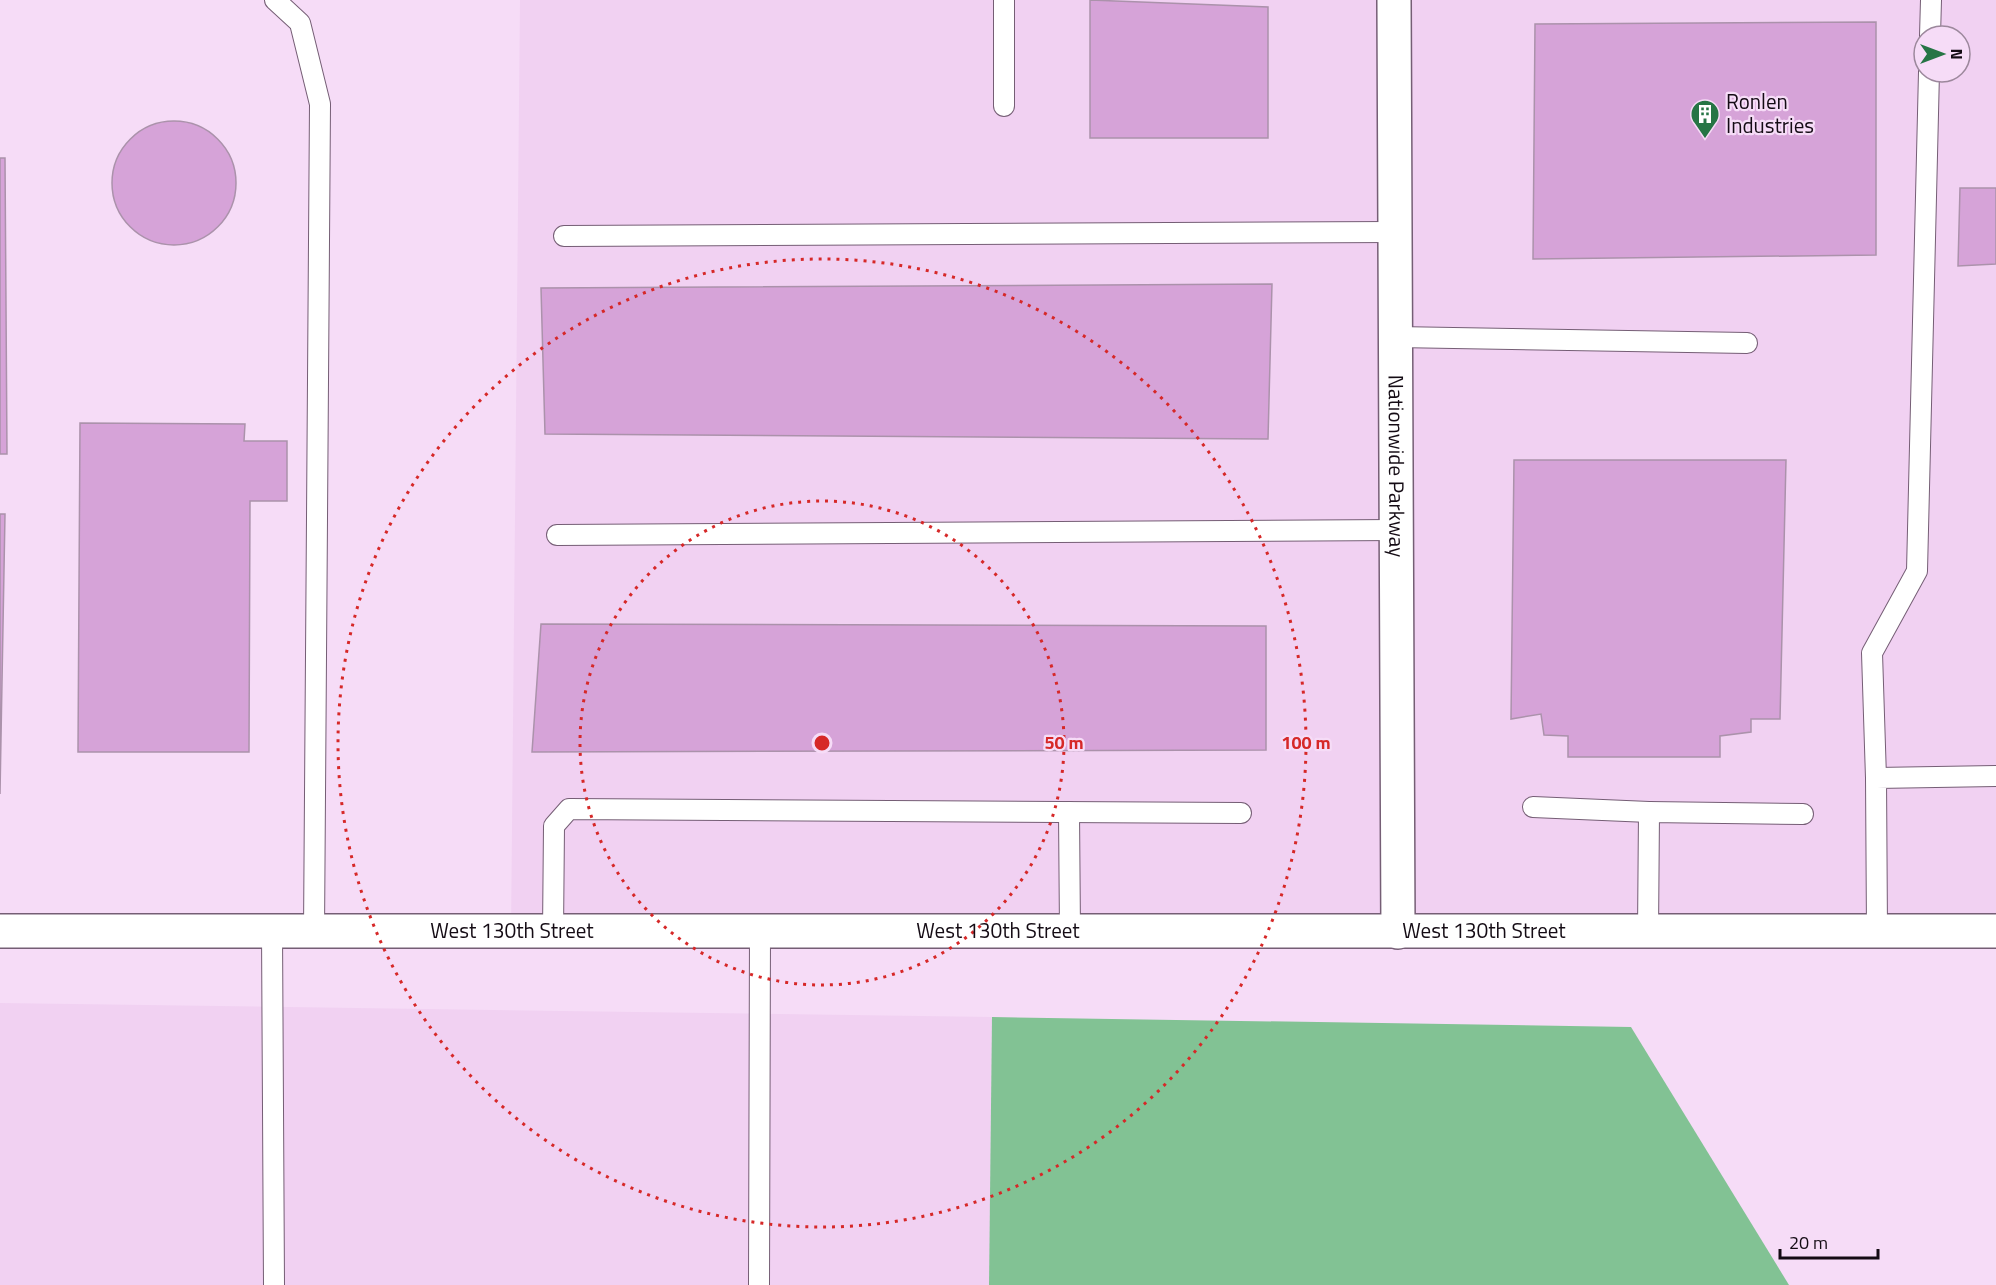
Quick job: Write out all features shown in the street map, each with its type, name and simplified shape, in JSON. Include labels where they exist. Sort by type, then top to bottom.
[{"type":"main road","name":"Nationwide Parkway","points":[[1394,0],[1398,932]]},
{"type":"main road","name":"West 130th Street","points":[[0,931],[1996,931]]},
{"type":"lane","points":[[275,0],[300,24],[320,104],[314,932]]},
{"type":"lane","points":[[1004,0],[1004,105]]},
{"type":"lane","points":[[1930,24],[1931,0]]},
{"type":"lane","points":[[1877,931],[1872,653],[1917,571],[1929,84]]},
{"type":"lane","points":[[564,236],[1395,232]]},
{"type":"lane","points":[[1396,337],[1747,344]]},
{"type":"lane","points":[[557,535],[1396,530]]},
{"type":"lane","points":[[1876,778],[1996,776]]},
{"type":"lane","points":[[1533,807],[1649,812],[1803,814]]},
{"type":"lane","points":[[553,932],[554,826],[569,809],[1241,813]]},
{"type":"lane","points":[[1069,812],[1070,932]]},
{"type":"lane","points":[[1647,932],[1649,812]]},
{"type":"lane","points":[[272,931],[274,1285]]},
{"type":"lane","points":[[759,1285],[760,932]]},
{"type":"shaded area","points":[[520,0],[1996,0],[1996,928],[511,932]]},
{"type":"shaded area","points":[[0,1003],[992,1017],[989,1285],[0,1285]]},
{"type":"green space","points":[[992,1017],[1631,1027],[1789,1285],[989,1285]]},
{"type":"building","points":[[1090,0],[1268,7],[1268,138],[1090,138]]},
{"type":"building","name":"Ronlen Industries","points":[[1876,22],[1876,255],[1533,259],[1535,24]]},
{"type":"building","points":[[174,121],[198,125],[218,139],[232,159],[236,183],[232,207],[218,227],[198,241],[174,245],[150,241],[130,227],[116,207],[112,183],[116,159],[130,139],[150,125]]},
{"type":"building","points":[[0,158],[5,158],[7,454],[0,454]]},
{"type":"building","points":[[1960,188],[1996,188],[1996,264],[1958,266]]},
{"type":"building","points":[[1272,284],[1268,439],[545,434],[541,288]]},
{"type":"building","points":[[80,423],[245,424],[244,441],[287,441],[287,501],[250,501],[249,752],[78,752]]},
{"type":"building","points":[[1514,460],[1786,460],[1780,719],[1751,719],[1751,732],[1720,736],[1720,757],[1568,757],[1568,736],[1544,735],[1541,714],[1511,719]]},
{"type":"building","points":[[0,514],[5,514],[0,794]]},
{"type":"building","points":[[541,624],[1266,626],[1266,750],[532,752]]},
{"type":"place","name":"Ronlen Industries","points":[[1705,140]]}]
